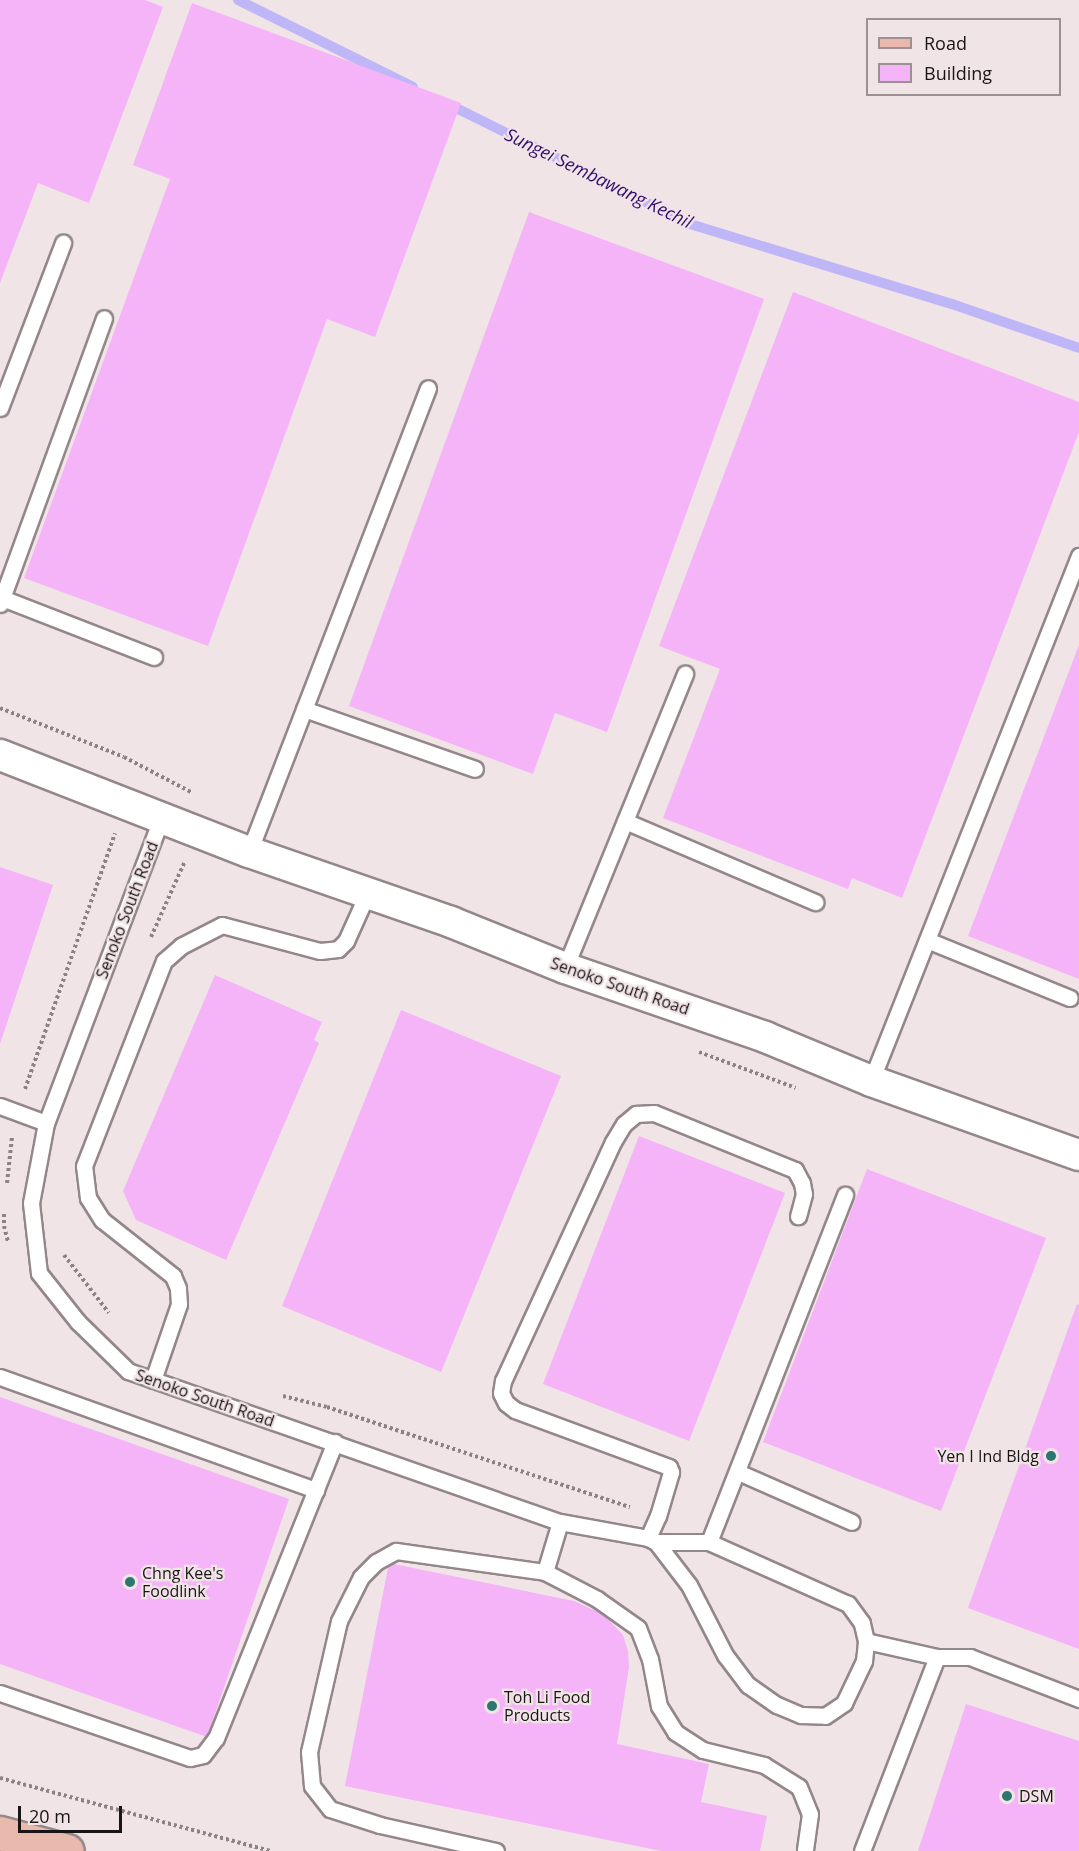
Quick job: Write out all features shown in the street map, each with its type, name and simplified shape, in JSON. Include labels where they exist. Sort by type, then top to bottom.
[{"type":"main road","points":[[0,1833],[67,1851]]},
{"type":"street","name":"Senoko South Road","points":[[0,755],[157,831],[249,852],[368,892],[565,968],[765,1037],[871,1081],[1079,1155]]},
{"type":"lane","points":[[0,408],[63,243]]},
{"type":"lane","points":[[104,318],[1,601],[154,657]]},
{"type":"lane","points":[[249,852],[428,387]]},
{"type":"lane","points":[[871,1081],[1079,556]]},
{"type":"lane","points":[[565,968],[685,674]]},
{"type":"lane","points":[[304,709],[475,769]]},
{"type":"lane","points":[[625,821],[815,902]]},
{"type":"lane","name":"Senoko South Road","points":[[157,831],[46,1123],[31,1203],[39,1273],[78,1322],[128,1371],[560,1522],[652,1540],[709,1542],[848,1604],[862,1623],[866,1641]]},
{"type":"lane","points":[[153,1380],[179,1304],[178,1288],[173,1276],[102,1220],[88,1198],[84,1166],[164,961],[181,946],[222,925],[320,951],[338,949],[346,941],[368,892]]},
{"type":"lane","points":[[927,940],[1070,998]]},
{"type":"lane","points":[[0,1106],[46,1123]]},
{"type":"lane","points":[[798,1216],[804,1194],[802,1182],[795,1170],[654,1113],[636,1114],[624,1124],[608,1152],[503,1381],[501,1394],[506,1403],[515,1410],[669,1467],[671,1472],[652,1540],[689,1585],[726,1654],[748,1685],[777,1705],[801,1715],[825,1716],[844,1703],[864,1662],[866,1641],[937,1657],[970,1657],[1079,1699]]},
{"type":"lane","points":[[709,1542],[712,1528],[738,1472],[845,1196]]},
{"type":"lane","points":[[0,1377],[316,1490]]},
{"type":"lane","points":[[0,1694],[190,1758],[203,1755],[216,1738],[335,1442]]},
{"type":"lane","points":[[738,1472],[852,1522]]},
{"type":"lane","points":[[545,1572],[560,1522]]},
{"type":"lane","points":[[496,1851],[380,1825],[330,1809],[312,1786],[309,1752],[339,1621],[361,1577],[376,1562],[396,1551],[545,1572],[597,1599],[638,1628],[650,1659],[659,1706],[675,1732],[703,1750],[764,1766],[799,1787],[810,1814],[805,1851]]},
{"type":"lane","points":[[862,1851],[937,1657]]},
{"type":"path","points":[[0,708],[124,757]]},
{"type":"path","points":[[6,1192],[8,1158],[17,1112],[116,832],[157,831]]},
{"type":"path","points":[[149,942],[188,855]]},
{"type":"path","points":[[5,1203],[4,1226],[9,1246]]},
{"type":"path","points":[[58,1246],[88,1289],[116,1321]]},
{"type":"path","points":[[282,1395],[327,1407],[658,1516]]},
{"type":"path","points":[[0,1778],[270,1851]]},
{"type":"building","points":[[0,0],[145,0],[163,7],[89,203],[38,183],[0,283]]},
{"type":"building","points":[[192,3],[461,103],[375,337],[327,319],[208,646],[24,578],[170,179],[133,165]]},
{"type":"building","points":[[529,212],[764,299],[607,732],[555,713],[533,774],[349,706]]},
{"type":"building","points":[[793,292],[1079,402],[1079,432],[902,898],[852,878],[848,889],[663,818],[720,669],[659,646]]},
{"type":"building","points":[[1079,645],[1079,979],[968,936]]},
{"type":"building","points":[[0,867],[53,885],[0,1044]]},
{"type":"building","points":[[215,975],[322,1022],[314,1040],[319,1043],[226,1260],[136,1220],[123,1191]]},
{"type":"building","points":[[401,1010],[561,1076],[441,1372],[282,1306]]},
{"type":"building","points":[[639,1136],[785,1193],[689,1441],[543,1384]]},
{"type":"building","points":[[867,1169],[1046,1238],[941,1511],[763,1442]]},
{"type":"building","name":"Yen I Ind Bldg","points":[[1077,1304],[1079,1305],[1079,1649],[968,1608]]},
{"type":"building","name":"Chng Kee's Foodlink","points":[[0,1397],[289,1499],[207,1737],[0,1664]]},
{"type":"building","name":"Toh Li Food Products","points":[[389,1563],[574,1601],[603,1614],[623,1635],[628,1651],[629,1667],[617,1744],[709,1764],[701,1802],[767,1816],[760,1851],[661,1851],[345,1786]]},
{"type":"building","name":"DSM","points":[[966,1704],[1079,1741],[1079,1851],[918,1851]]},
{"type":"waterway","name":"Sungei Sembawang Kechil","points":[[238,0],[413,87]]},
{"type":"waterway","name":"Sungei Sembawang Kechil","points":[[448,104],[690,224],[952,304],[1079,348]]},
{"type":"place","name":"Yen I Ind Bldg","points":[[1051,1456]]},
{"type":"place","name":"Chng Kee's Foodlink","points":[[130,1582]]},
{"type":"place","name":"Toh Li Food Products","points":[[492,1706]]},
{"type":"place","name":"DSM","points":[[1007,1796]]}]
